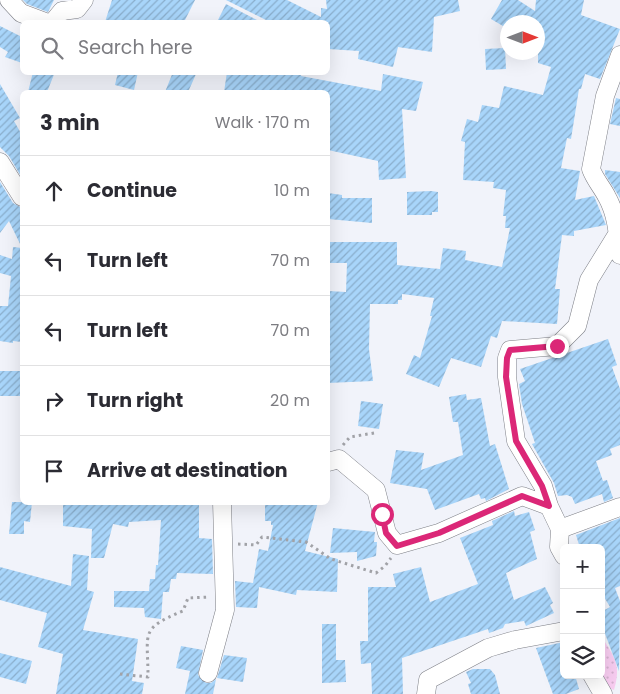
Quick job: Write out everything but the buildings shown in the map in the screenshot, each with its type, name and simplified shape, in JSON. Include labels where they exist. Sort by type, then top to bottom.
[{"type":"street","points":[[9,0],[21,13],[40,20]]},
{"type":"street","points":[[56,20],[62,12],[77,9],[84,0]]},
{"type":"street","points":[[620,55],[604,96],[591,170],[594,179],[607,196],[616,216],[620,256]]},
{"type":"street","points":[[0,162],[20,194]]},
{"type":"street","points":[[560,544],[560,528],[542,486],[516,441],[506,377],[507,358],[510,350],[557,346],[577,326],[589,280],[618,233]]},
{"type":"street","points":[[330,461],[339,459],[376,490],[386,533],[397,546],[439,533],[522,496],[549,506]]},
{"type":"street","points":[[208,673],[225,610],[225,544],[222,505]]},
{"type":"street","points":[[560,528],[620,507]]},
{"type":"street","points":[[426,694],[428,680],[488,648],[515,640],[560,632]]},
{"type":"street","points":[[594,679],[603,694]]},
{"type":"path","points":[[341,447],[350,437],[374,433]]},
{"type":"path","points":[[256,545],[262,537],[306,542],[331,559],[376,573],[386,566],[397,546]]},
{"type":"path","points":[[120,674],[148,677],[148,634],[157,622],[183,612],[188,598],[224,596]]},
{"type":"shaded area","points":[[605,642],[616,665],[617,676],[614,690],[600,684],[600,679],[605,679]]},
{"type":"route","points":[[382,514],[386,533],[397,546],[439,533],[522,496],[549,506],[542,486],[516,441],[506,377],[507,358],[510,350],[557,346]]}]
